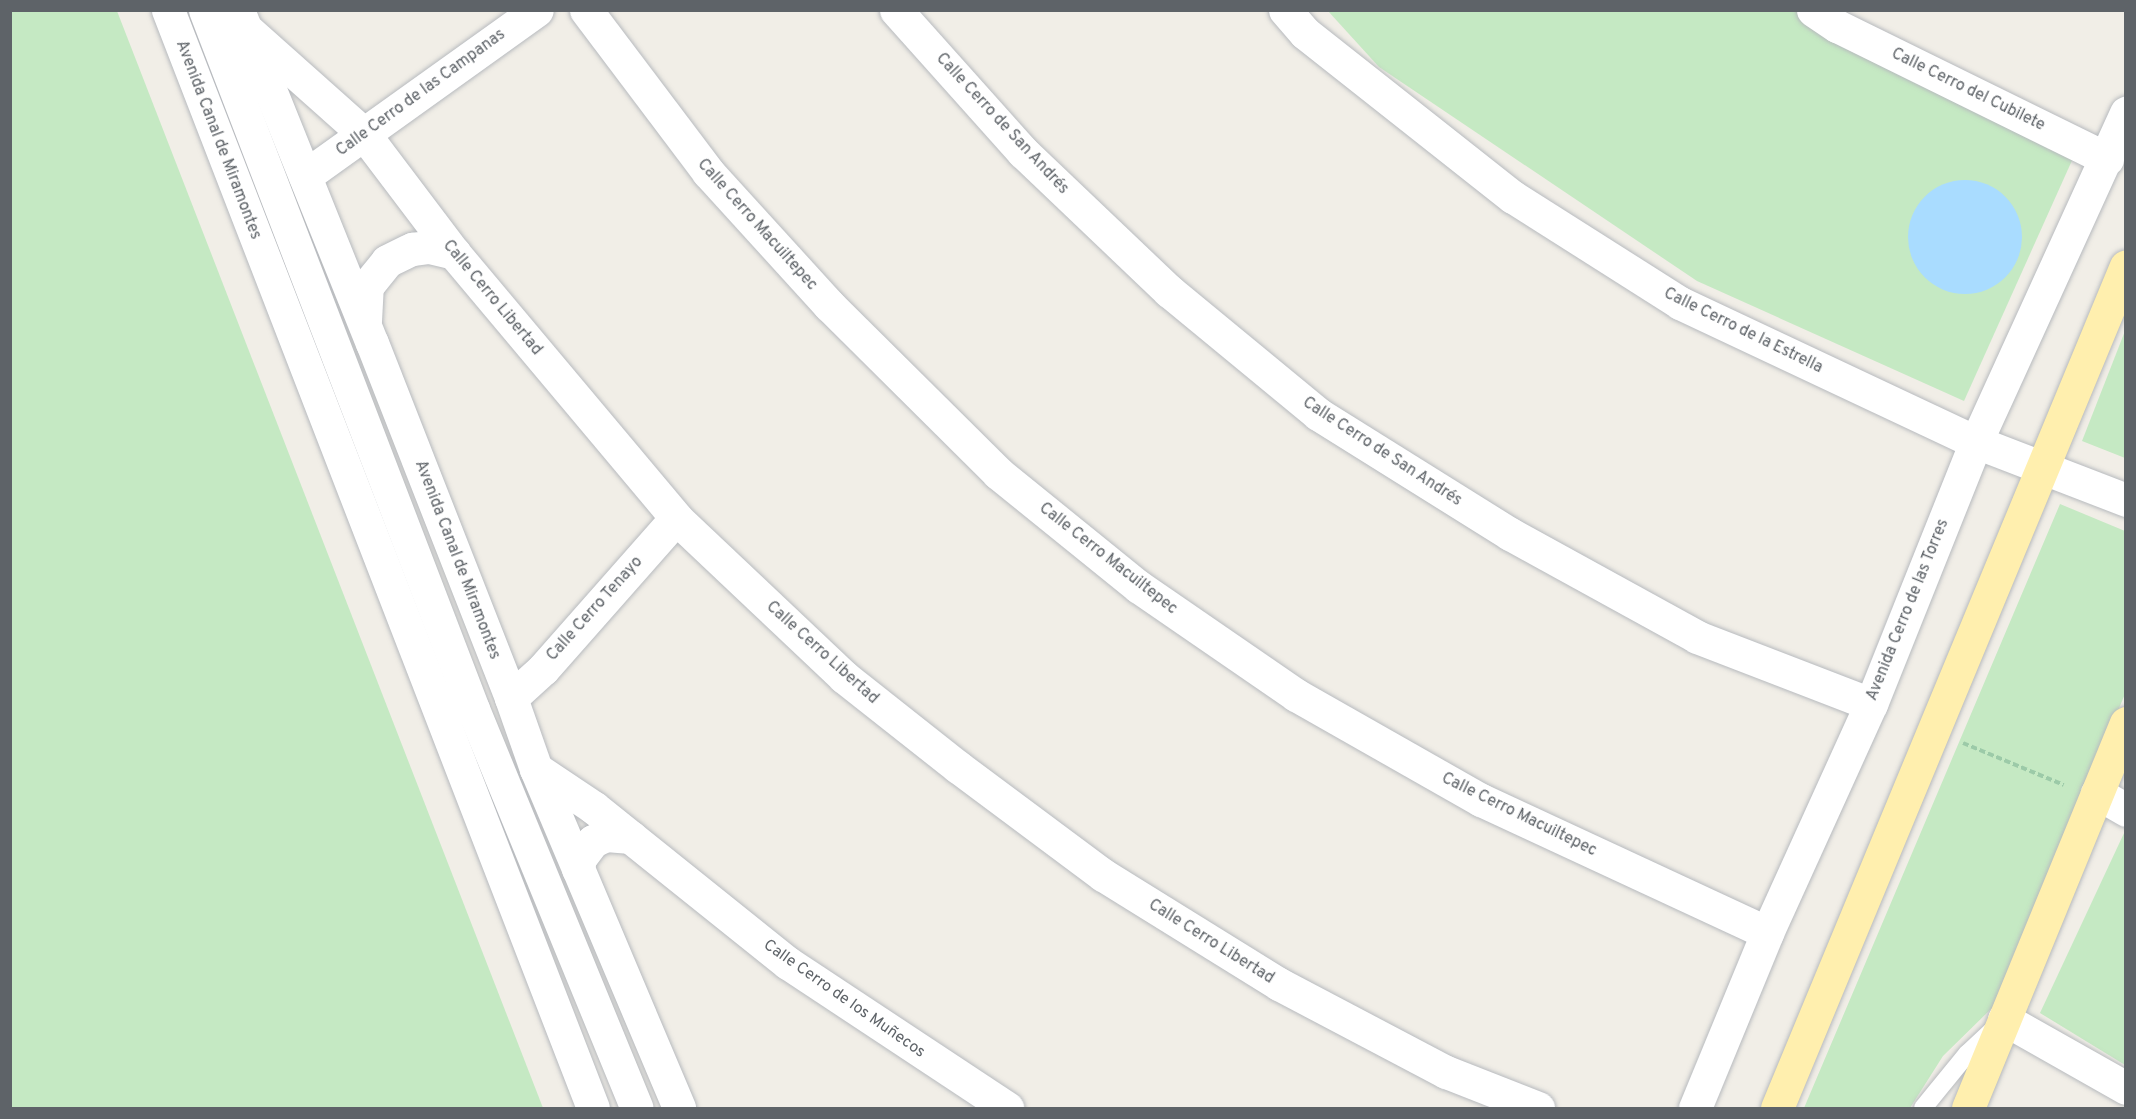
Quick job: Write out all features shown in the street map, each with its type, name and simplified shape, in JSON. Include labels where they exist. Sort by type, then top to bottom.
[{"type":"main road","points":[[1777,1108],[2126,266]]},
{"type":"main road","points":[[1968,1108],[2126,723]]},
{"type":"street","name":"Avenida Canal de Miramontes","points":[[168,10],[593,1108]]},
{"type":"street","name":"Avenida Canal de Miramontes","points":[[205,10],[472,709],[637,1108]]},
{"type":"street","name":"Calle Cerro de las Campanas","points":[[305,176],[537,10]]},
{"type":"street","name":"Calle Cerro Macuiltepec","points":[[586,10],[708,172],[829,305],[998,473],[1138,586],[1296,695],[1481,800],[1767,933]]},
{"type":"street","name":"Calle Cerro de San Andrés","points":[[896,10],[1023,152],[1169,291],[1318,414],[1510,534],[1697,637],[1871,704]]},
{"type":"street","name":"Calle Cerro de la Estrella","points":[[1285,10],[1305,33],[1513,197],[1670,297],[1976,442],[2126,500]]},
{"type":"street","name":"Calle Cerro del Cubilete","points":[[1813,10],[1837,26],[2116,162]]},
{"type":"street","name":"Avenida Canal de Miramontes","points":[[242,19],[372,343],[511,698],[536,769],[679,1108]]},
{"type":"street","name":"Calle Cerro Libertad","points":[[242,19],[364,134],[454,253],[676,518],[844,677],[958,767],[1102,875],[1279,984],[1446,1072],[1538,1108]]},
{"type":"street","name":"Avenida Cerro de las Torres","points":[[1695,1108],[1767,933],[1871,704],[1976,442],[2116,162],[2126,113]]},
{"type":"street","points":[[372,343],[366,328],[364,312],[367,286],[375,273],[397,254],[412,249],[429,247],[454,253]]},
{"type":"street","name":"Calle Cerro Tenayo","points":[[511,698],[543,669],[676,518]]},
{"type":"street","name":"Calle Cerro de los Muñecos","points":[[536,769],[631,837],[788,963],[1007,1108]]},
{"type":"street","points":[[2096,795],[2126,810]]},
{"type":"street","points":[[578,869],[580,858],[593,842],[606,835],[631,837]]},
{"type":"street","points":[[2004,1019],[2126,1088]]},
{"type":"lane","points":[[1923,1108],[1967,1054],[2004,1019]]},
{"type":"path","points":[[1933,730],[2096,795]]},
{"type":"green space","points":[[10,11],[117,11],[543,1108],[11,1108]]},
{"type":"green space","points":[[1328,11],[1801,11],[2074,156],[1964,401],[1697,281],[1379,67]]},
{"type":"green space","points":[[2125,331],[2125,458],[2082,441]]},
{"type":"green space","points":[[2060,504],[2125,531],[2125,694],[1993,1007],[1943,1056],[1910,1108],[1804,1108]]},
{"type":"green space","points":[[2125,831],[2125,1065],[2040,1013]]},
{"type":"water","points":[[1965,180],[1987,184],[2006,196],[2018,215],[2022,237],[2018,259],[2006,278],[1987,290],[1965,294],[1943,290],[1924,278],[1912,259],[1908,237],[1912,215],[1924,196],[1943,184]]}]
